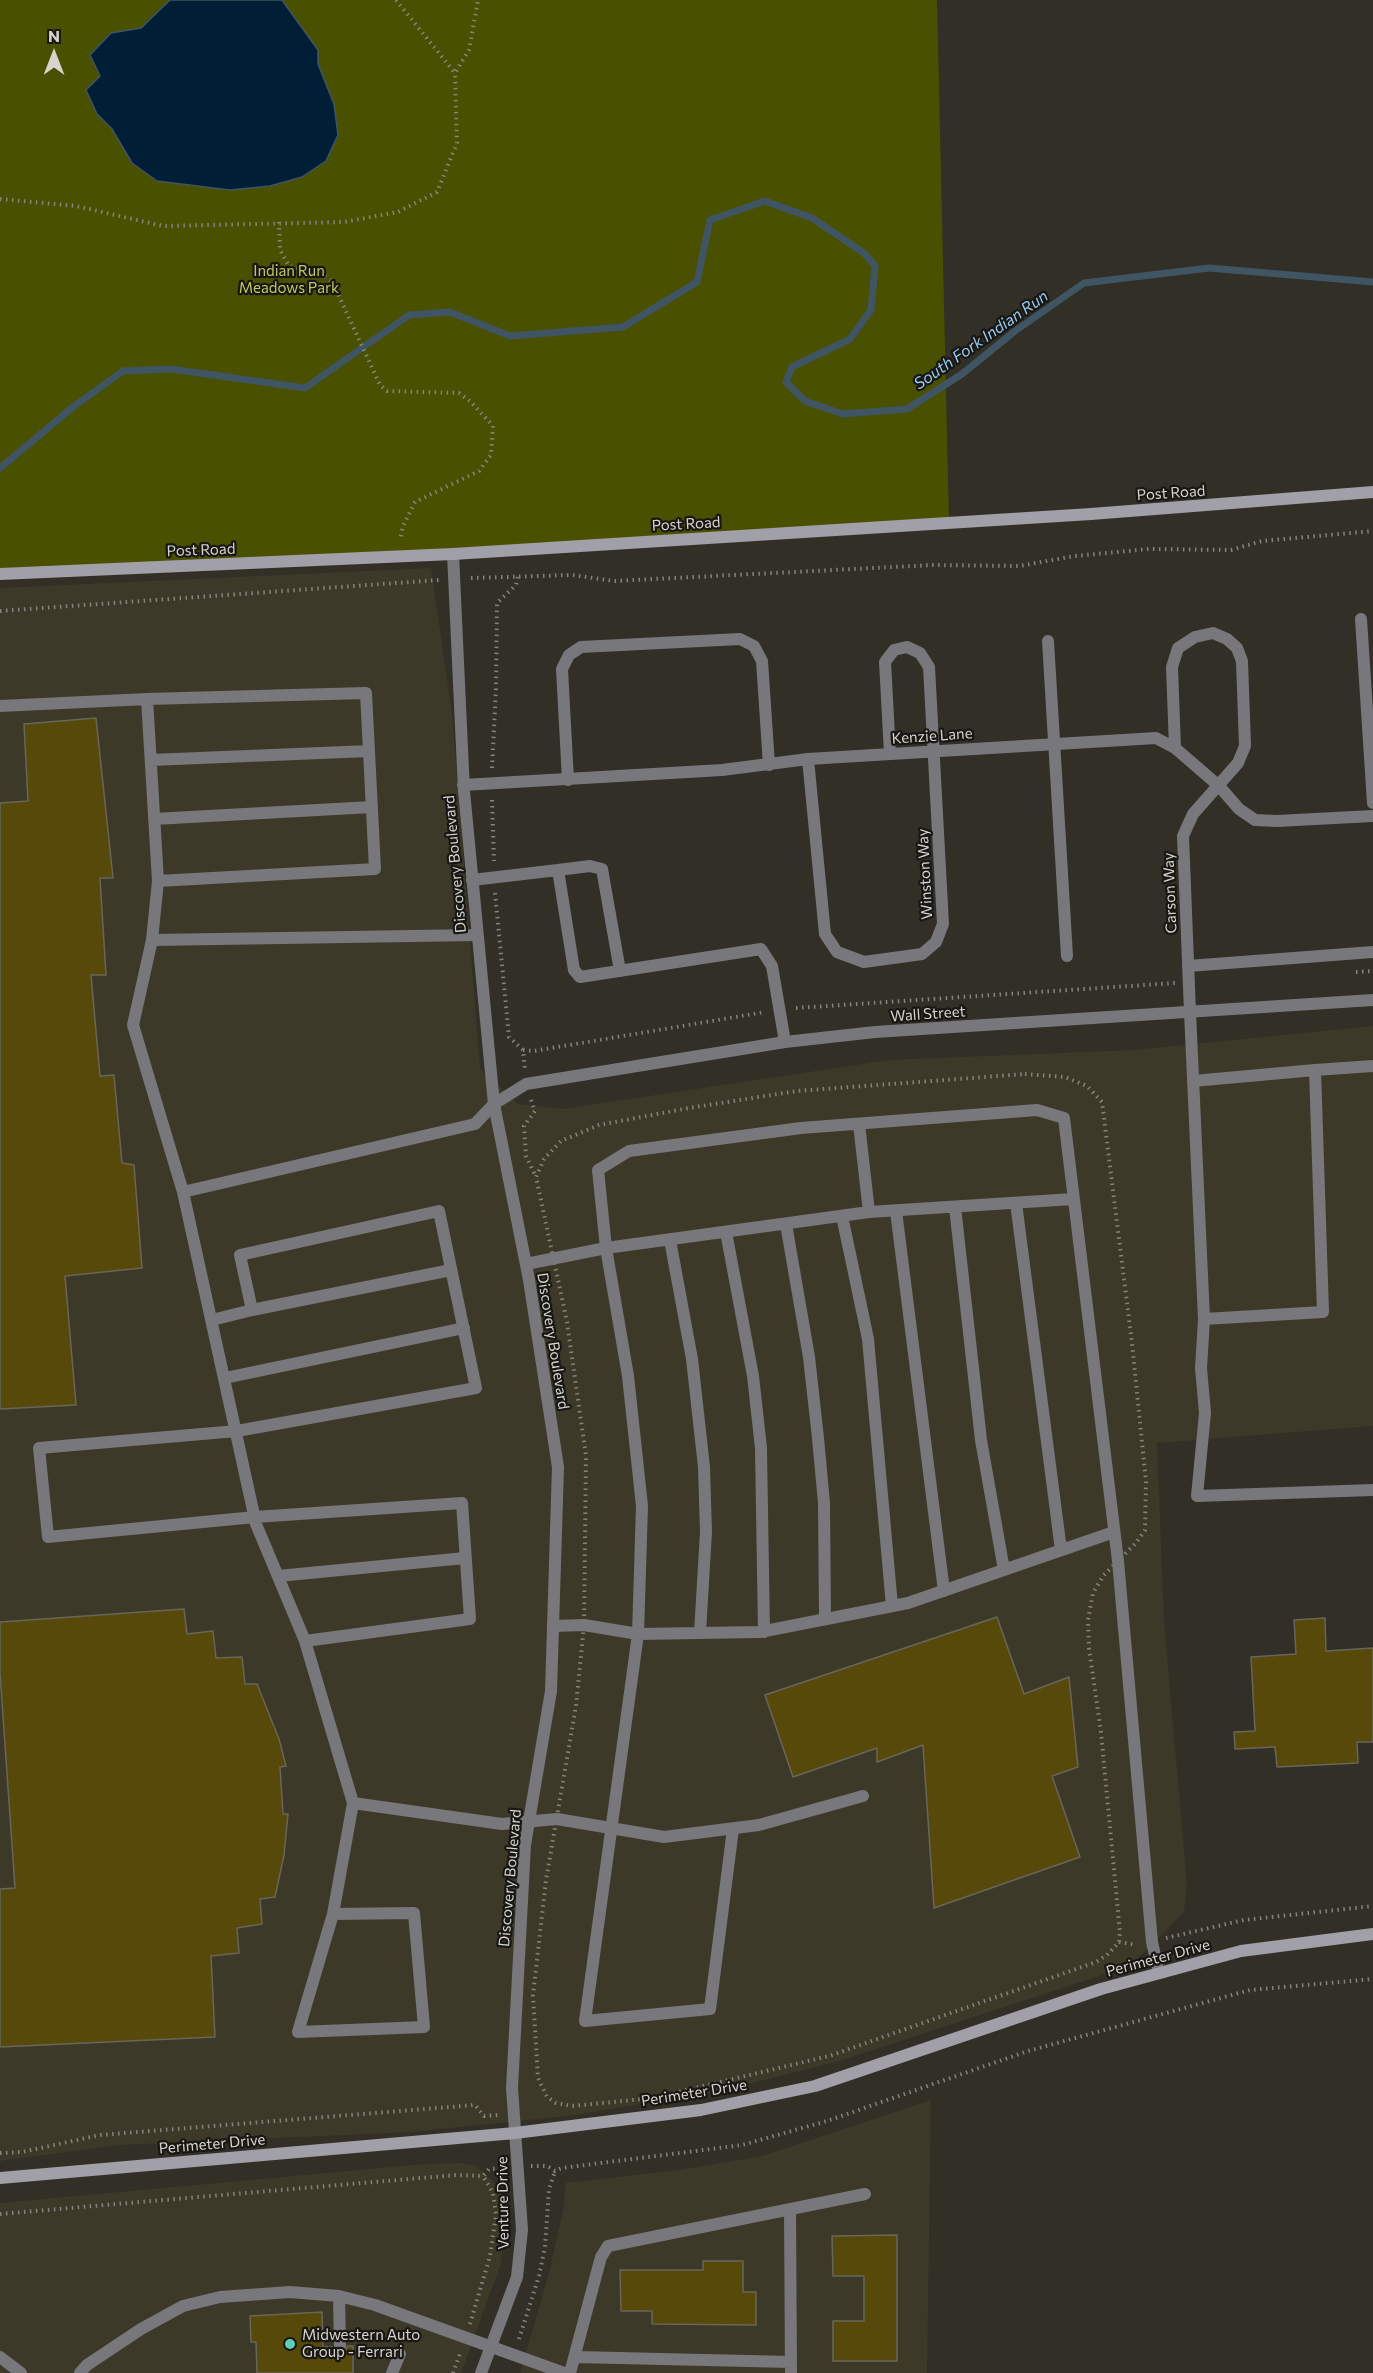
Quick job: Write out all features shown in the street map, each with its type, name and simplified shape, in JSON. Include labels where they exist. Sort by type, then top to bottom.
[{"type":"main road","name":"Post Road","points":[[0,574],[403,557],[1102,514],[1373,492]]},
{"type":"main road","name":"Perimeter Drive","points":[[0,2178],[515,2133],[701,2109],[815,2086],[1101,1989],[1241,1951],[1373,1934]]},
{"type":"street","name":"Discovery Boulevard","points":[[453,554],[463,785],[494,1104],[526,1264],[558,1467],[551,1691],[525,1845],[512,2088],[515,2133]]},
{"type":"street","points":[[1361,619],[1373,803]]},
{"type":"street","name":"Carson Way","points":[[1175,748],[1172,667],[1179,648],[1195,637],[1213,633],[1227,639],[1237,648],[1242,661],[1245,746],[1238,763],[1193,814],[1183,836],[1204,1319],[1201,1368],[1205,1413],[1197,1496],[1373,1490]]},
{"type":"street","points":[[568,780],[562,669],[568,655],[581,647],[740,639],[754,646],[762,661],[769,765]]},
{"type":"street","points":[[1048,641],[1067,956]]},
{"type":"street","name":"Winston Way","points":[[808,759],[825,934],[837,952],[864,962],[922,954],[936,942],[943,924],[929,667],[920,653],[907,647],[894,650],[885,662],[890,754]]},
{"type":"street","points":[[0,706],[366,693],[375,870],[158,881]]},
{"type":"street","points":[[147,699],[158,881],[152,940],[133,1025],[183,1192],[255,1516],[305,1641],[353,1803],[333,1914],[298,2032],[424,2026],[414,1913],[333,1914]]},
{"type":"street","name":"Kenzie Lane","points":[[463,785],[568,780],[932,750],[1156,738],[1175,748],[1219,786],[1239,809],[1255,820],[1277,822],[1373,816]]},
{"type":"street","points":[[151,760],[369,751]]},
{"type":"street","points":[[154,819],[372,807]]},
{"type":"street","points":[[472,880],[590,866],[602,870],[620,970]]},
{"type":"street","points":[[558,870],[574,970],[580,977],[761,949],[772,966],[785,1042]]},
{"type":"street","points":[[152,940],[477,935]]},
{"type":"street","points":[[1188,966],[1373,952]]},
{"type":"street","name":"Wall Street","points":[[183,1192],[475,1124],[494,1104],[526,1084],[785,1042],[875,1032],[1373,1000]]},
{"type":"street","points":[[1193,1081],[1373,1066]]},
{"type":"street","points":[[1204,1319],[1323,1312],[1315,1070]]},
{"type":"street","points":[[733,1829],[710,2009],[585,2021],[638,1634],[642,1506],[628,1376],[606,1248],[598,1170],[629,1151],[801,1128],[1037,1110],[1064,1118],[1114,1532],[1152,1942],[1158,1973]]},
{"type":"street","points":[[859,1124],[869,1212]]},
{"type":"street","points":[[526,1264],[606,1248],[869,1212],[1073,1199]]},
{"type":"street","points":[[1016,1203],[1061,1551]]},
{"type":"street","points":[[955,1207],[981,1440],[1004,1570]]},
{"type":"street","points":[[252,1310],[240,1255],[439,1210],[476,1388],[237,1431],[39,1448],[48,1537],[255,1516],[462,1503],[470,1619],[305,1641]]},
{"type":"street","points":[[896,1210],[944,1591]]},
{"type":"street","points":[[842,1216],[868,1339],[892,1606]]},
{"type":"street","points":[[786,1224],[809,1357],[818,1438],[824,1503],[825,1619]]},
{"type":"street","points":[[726,1232],[753,1376],[761,1448],[764,1632]]},
{"type":"street","points":[[670,1240],[692,1359],[704,1467],[706,1532],[700,1633]]},
{"type":"street","points":[[212,1320],[451,1270]]},
{"type":"street","points":[[225,1378],[464,1328]]},
{"type":"street","points":[[553,1626],[584,1625],[638,1634],[764,1632],[892,1606],[944,1591],[1114,1532]]},
{"type":"street","points":[[278,1576],[465,1558]]},
{"type":"street","points":[[353,1803],[502,1824],[557,1819],[664,1837],[759,1826],[862,1796]]},
{"type":"street","name":"Venture Drive","points":[[481,2373],[517,2277],[522,2230],[515,2133]]},
{"type":"street","points":[[570,2373],[601,2257],[608,2246],[865,2194]]},
{"type":"street","points":[[575,2357],[790,2368],[790,2209]]},
{"type":"street","points":[[80,2373],[87,2365],[141,2329],[183,2306],[220,2297],[290,2292],[339,2296],[375,2305],[564,2373]]},
{"type":"street","points":[[339,2296],[340,2346]]},
{"type":"street","points":[[392,2373],[400,2354]]},
{"type":"street","points":[[0,2357],[21,2373]]},
{"type":"path","points":[[396,0],[455,73]]},
{"type":"path","points":[[0,200],[76,206],[163,226],[344,222],[398,212],[437,192],[457,143],[455,73],[469,50],[478,0]]},
{"type":"path","points":[[279,222],[280,250],[289,266],[320,273],[332,280],[380,385],[387,391],[459,393],[494,426],[492,455],[479,471],[415,502],[403,526],[400,538],[403,557],[402,582]]},
{"type":"path","points":[[0,611],[454,579],[572,575],[614,581],[933,565],[1019,566],[1075,556],[1128,551],[1231,550],[1262,541],[1373,531]]},
{"type":"path","points":[[1350,973],[1373,971]]},
{"type":"path","points":[[523,1050],[534,1051],[779,1010],[1189,982]]},
{"type":"path","points":[[1119,1942],[1134,1946],[1244,1920],[1373,1906]]},
{"type":"path","points":[[552,2108],[556,2103]]},
{"type":"path","points":[[0,2153],[22,2152],[100,2136],[475,2105],[484,2116],[514,2115]]},
{"type":"path","points":[[453,2373],[490,2256],[496,2215],[493,2193],[483,2176]]},
{"type":"shaded area","points":[[431,568],[452,714],[480,1069],[518,1104],[562,1109],[889,1060],[1134,1050],[1373,1026],[1373,1426],[1157,1443],[1164,1621],[1187,1885],[1184,1912],[1130,1966],[836,2062],[729,2089],[576,2115],[412,2132],[120,2145],[0,2161],[0,588]]},
{"type":"shaded area","points":[[931,2100],[927,2373],[520,2373],[550,2269],[564,2206],[565,2183],[679,2170],[762,2156]]},
{"type":"shaded area","points":[[461,2163],[477,2166],[499,2187],[508,2213],[500,2266],[461,2373],[0,2373],[0,2203],[424,2164]]},
{"type":"green space","name":"Indian Run Meadows Park","points":[[0,0],[937,0],[949,523],[0,574]]},
{"type":"water","points":[[170,0],[282,0],[318,50],[318,64],[334,104],[338,135],[326,161],[302,177],[270,186],[230,190],[157,181],[132,163],[112,129],[97,114],[86,90],[100,76],[90,55],[111,33],[141,28]]},
{"type":"building","points":[[96,718],[113,878],[100,878],[106,975],[91,975],[100,1076],[114,1075],[122,1163],[134,1165],[142,1268],[65,1276],[76,1405],[0,1409],[0,803],[28,801],[24,724]]},
{"type":"building","points":[[184,1609],[187,1634],[213,1631],[216,1658],[242,1657],[245,1684],[257,1684],[279,1739],[286,1766],[280,1767],[283,1814],[288,1814],[284,1855],[275,1897],[260,1899],[262,1924],[237,1928],[239,1953],[211,1956],[215,2037],[0,2047],[0,1889],[15,1888],[0,1673],[0,1622]]},
{"type":"building","points":[[997,1617],[1024,1694],[1069,1677],[1078,1767],[1052,1776],[1080,1857],[934,1908],[923,1745],[877,1762],[877,1748],[793,1777],[765,1695]]},
{"type":"building","points":[[1325,1618],[1326,1651],[1373,1648],[1373,1742],[1357,1742],[1358,1763],[1277,1767],[1275,1747],[1235,1749],[1234,1732],[1255,1731],[1251,1657],[1296,1654],[1294,1620]]},
{"type":"building","points":[[897,2235],[897,2361],[833,2361],[833,2321],[864,2321],[864,2276],[833,2276],[832,2236]]},
{"type":"building","points":[[703,2261],[743,2261],[743,2292],[756,2292],[756,2325],[652,2324],[652,2311],[621,2311],[620,2270],[703,2270]]},
{"type":"building","name":"Midwestern Auto Group - Ferrari","points":[[322,2312],[323,2347],[332,2347],[336,2353],[341,2354],[348,2346],[353,2346],[353,2373],[257,2373],[256,2342],[251,2342],[250,2316]]},
{"type":"waterway","name":"South Fork Indian Run","points":[[0,468],[73,407],[123,371],[171,369],[305,388],[409,315],[450,312],[510,336],[623,327],[697,282],[710,220],[765,201],[812,218],[864,253],[875,266],[871,310],[850,339],[792,367],[786,382],[805,401],[843,414],[907,409],[962,374],[1015,331],[1084,283],[1209,268],[1373,282]]},
{"type":"place","name":"Midwestern Auto Group - Ferrari","points":[[290,2344]]}]
